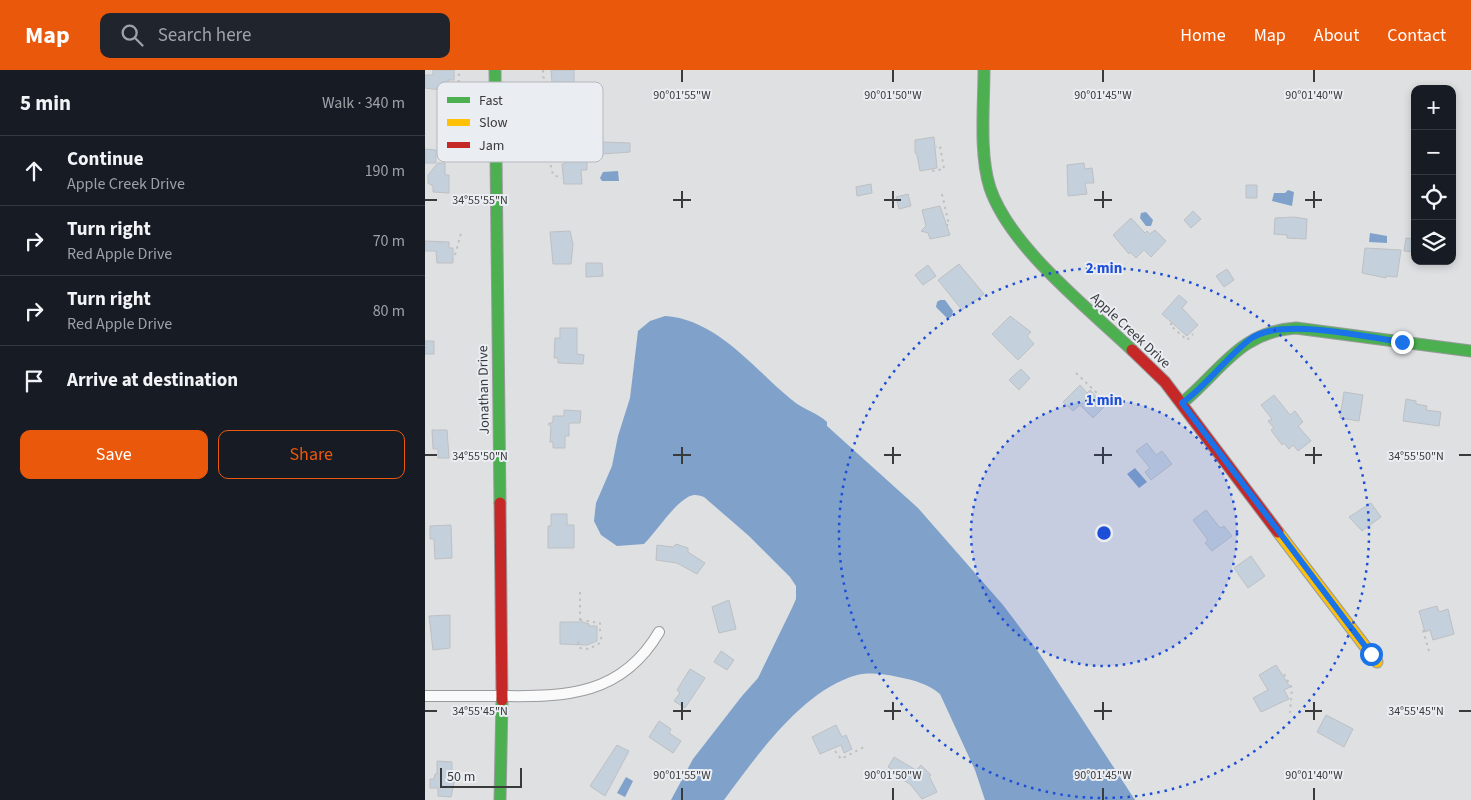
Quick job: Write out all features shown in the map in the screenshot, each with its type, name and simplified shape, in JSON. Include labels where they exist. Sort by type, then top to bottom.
[{"type":"street","name":"Apple Creek Drive","points":[[984,70],[985,164],[990,188],[1006,222],[1033,256],[1084,306],[1151,366],[1182,403],[1377,662]]},
{"type":"street","name":"Jonathan Drive","points":[[496,162],[501,800]]},
{"type":"street","points":[[1182,403],[1248,341],[1269,330],[1296,328],[1471,351]]},
{"type":"street","points":[[425,696],[568,695],[608,682],[637,661],[659,632]]},
{"type":"path","points":[[543,70],[543,76],[547,80]]},
{"type":"path","points":[[932,171],[944,169],[939,146],[936,147]]},
{"type":"path","points":[[550,162],[553,175],[561,178]]},
{"type":"path","points":[[942,194],[949,225],[947,225]]},
{"type":"path","points":[[455,255],[461,233]]},
{"type":"path","points":[[1172,323],[1170,325],[1187,340],[1193,334]]},
{"type":"path","points":[[1076,373],[1098,394],[1096,398]]},
{"type":"path","points":[[578,642],[579,648],[589,649],[600,644],[601,635],[601,623],[580,621],[580,592]]},
{"type":"path","points":[[1423,630],[1429,651]]},
{"type":"path","points":[[1284,674],[1292,688],[1290,713]]},
{"type":"path","points":[[835,751],[841,758],[864,748]]},
{"type":"water","points":[[618,171],[619,181],[602,181],[600,178],[603,172]]},
{"type":"water","points":[[1288,190],[1294,192],[1292,206],[1272,201],[1274,193],[1285,193]]},
{"type":"water","points":[[1146,212],[1153,220],[1151,226],[1146,226],[1140,218],[1141,213]]},
{"type":"water","points":[[1370,233],[1387,236],[1387,243],[1369,242]]},
{"type":"water","points":[[945,300],[953,311],[952,316],[948,319],[936,307],[937,302]]},
{"type":"water","points":[[665,316],[684,319],[702,326],[734,348],[792,400],[827,422],[827,426],[918,508],[1003,605],[1037,650],[1135,800],[985,800],[975,770],[940,694],[926,685],[904,678],[862,674],[837,683],[799,710],[751,764],[724,800],[671,800],[693,759],[758,678],[796,599],[796,586],[790,577],[749,536],[702,496],[692,495],[682,501],[644,544],[617,546],[601,535],[594,521],[596,503],[612,466],[618,436],[630,398],[638,331],[650,321]]},
{"type":"water","points":[[1135,468],[1147,482],[1139,488],[1127,474]]},
{"type":"water","points":[[626,777],[633,781],[625,797],[617,793]]},
{"type":"building","points":[[433,70],[454,70],[454,80],[437,82],[437,90],[425,88],[425,75],[433,75]]},
{"type":"building","points":[[551,70],[574,70],[574,82],[552,82]]},
{"type":"building","points":[[934,137],[937,168],[920,171],[915,153],[915,140]]},
{"type":"building","points":[[603,142],[630,143],[630,152],[603,154]]},
{"type":"building","points":[[425,149],[436,150],[436,163],[425,163]]},
{"type":"building","points":[[565,162],[587,162],[587,170],[581,170],[582,184],[564,184],[562,164],[565,164]]},
{"type":"building","points":[[438,163],[445,163],[445,175],[449,175],[449,193],[433,192],[433,186],[428,183],[428,175]]},
{"type":"building","points":[[1084,163],[1085,169],[1092,168],[1094,183],[1085,183],[1087,194],[1068,196],[1067,165]]},
{"type":"building","points":[[871,184],[872,193],[857,196],[856,187]]},
{"type":"building","points":[[1246,185],[1257,185],[1257,198],[1246,198]]},
{"type":"building","points":[[908,194],[911,206],[899,209],[896,197]]},
{"type":"building","points":[[940,206],[950,235],[930,239],[928,233],[921,231],[926,226],[922,210]]},
{"type":"building","points":[[1193,211],[1201,219],[1191,228],[1184,220]]},
{"type":"building","points":[[1294,217],[1307,219],[1306,239],[1287,238],[1287,235],[1274,234],[1275,218]]},
{"type":"building","points":[[1131,218],[1145,233],[1147,231],[1150,234],[1155,230],[1166,241],[1151,257],[1144,250],[1136,258],[1130,252],[1129,254],[1113,235]]},
{"type":"building","points":[[570,231],[573,244],[571,264],[553,264],[550,232]]},
{"type":"building","points":[[1406,238],[1411,239],[1411,252],[1404,251]]},
{"type":"building","points":[[425,241],[449,242],[449,248],[453,248],[453,263],[437,263],[436,251],[425,251]]},
{"type":"building","points":[[1365,248],[1401,250],[1397,277],[1386,276],[1386,278],[1362,273]]},
{"type":"building","points":[[586,263],[602,263],[603,276],[586,277]]},
{"type":"building","points":[[959,264],[984,294],[962,310],[938,280]]},
{"type":"building","points":[[928,265],[936,276],[923,285],[915,275]]},
{"type":"building","points":[[1227,269],[1234,280],[1224,287],[1216,276]]},
{"type":"building","points":[[1179,295],[1187,302],[1182,308],[1198,325],[1187,336],[1162,314]]},
{"type":"building","points":[[1010,316],[1031,332],[1027,336],[1034,344],[1018,360],[992,334]]},
{"type":"building","points":[[560,328],[577,328],[577,354],[584,355],[583,364],[558,363],[558,358],[554,358],[555,338],[560,338]]},
{"type":"building","points":[[425,341],[434,341],[434,354],[425,354]]},
{"type":"building","points":[[1021,369],[1030,378],[1019,390],[1009,380]]},
{"type":"building","points":[[1080,385],[1087,393],[1090,390],[1105,406],[1093,418],[1080,405],[1073,411],[1063,402]]},
{"type":"building","points":[[1344,392],[1363,395],[1359,421],[1340,418]]},
{"type":"building","points":[[1274,395],[1290,415],[1295,411],[1303,422],[1298,426],[1311,441],[1298,451],[1293,445],[1289,449],[1284,443],[1282,445],[1271,430],[1274,428],[1268,421],[1272,419],[1261,405]]},
{"type":"building","points":[[1406,399],[1416,401],[1416,404],[1427,406],[1426,410],[1441,412],[1439,426],[1403,421]]},
{"type":"building","points":[[564,410],[581,411],[580,423],[569,423],[569,436],[565,436],[565,448],[553,448],[553,442],[550,442],[551,427],[548,424],[553,422],[553,416],[564,416]]},
{"type":"building","points":[[432,430],[447,430],[449,458],[438,458],[438,449],[433,449]]},
{"type":"building","points":[[1147,443],[1156,455],[1162,451],[1172,464],[1151,480],[1145,472],[1150,468],[1136,451]]},
{"type":"building","points":[[1371,503],[1381,517],[1362,531],[1349,517]]},
{"type":"building","points":[[1206,510],[1220,528],[1224,526],[1232,536],[1212,551],[1205,543],[1208,540],[1193,520]]},
{"type":"building","points":[[551,514],[567,514],[567,525],[574,525],[574,548],[548,548],[548,526],[551,526]]},
{"type":"building","points":[[451,525],[452,558],[435,559],[434,539],[430,539],[430,526]]},
{"type":"building","points":[[676,544],[688,548],[688,552],[705,563],[697,574],[677,563],[656,560],[657,545],[673,547]]},
{"type":"building","points":[[1251,556],[1265,576],[1248,588],[1234,568]]},
{"type":"building","points":[[729,600],[736,629],[719,633],[712,607]]},
{"type":"building","points":[[1437,606],[1439,612],[1448,609],[1454,634],[1433,640],[1430,630],[1425,632],[1419,611]]},
{"type":"building","points":[[450,615],[450,648],[433,650],[429,616]]},
{"type":"building","points":[[560,622],[582,622],[589,624],[589,626],[597,626],[597,641],[587,645],[560,644]]},
{"type":"building","points":[[721,651],[734,660],[727,670],[714,662]]},
{"type":"building","points":[[1276,665],[1290,687],[1284,690],[1289,699],[1261,712],[1253,698],[1268,690],[1259,675]]},
{"type":"building","points":[[690,669],[705,678],[685,708],[674,701],[680,693],[677,690]]},
{"type":"building","points":[[1326,715],[1353,729],[1344,747],[1317,732]]},
{"type":"building","points":[[659,721],[671,729],[669,733],[681,741],[673,753],[649,737]]},
{"type":"building","points":[[836,725],[842,737],[846,735],[852,749],[844,753],[841,745],[820,754],[812,737]]},
{"type":"building","points":[[617,745],[629,751],[605,796],[590,786]]},
{"type":"building","points":[[894,757],[916,770],[921,765],[931,775],[929,776],[937,792],[922,799],[910,784],[901,779],[903,776],[888,767]]},
{"type":"building","points":[[437,761],[452,762],[452,773],[455,778],[451,797],[438,796],[438,788],[430,788],[430,779],[434,779],[435,774],[437,774]]},
{"type":"traffic: fast","points":[[495,70],[495,82]]},
{"type":"traffic: fast","points":[[984,70],[984,160],[990,188],[1000,210],[1014,232],[1032,254],[1132,350]]},
{"type":"traffic: fast","points":[[496,162],[500,503]]},
{"type":"traffic: fast","points":[[1182,403],[1245,345],[1276,331],[1296,328],[1471,351]]},
{"type":"traffic: fast","points":[[500,800],[502,700]]},
{"type":"traffic: slow","points":[[1278,532],[1377,662]]},
{"type":"traffic: jam","points":[[1132,350],[1165,382],[1278,532]]},
{"type":"traffic: jam","points":[[500,503],[502,700]]},
{"type":"route","points":[[1371,654],[1182,403],[1248,341],[1261,332],[1278,328],[1296,328],[1402,342]]}]
